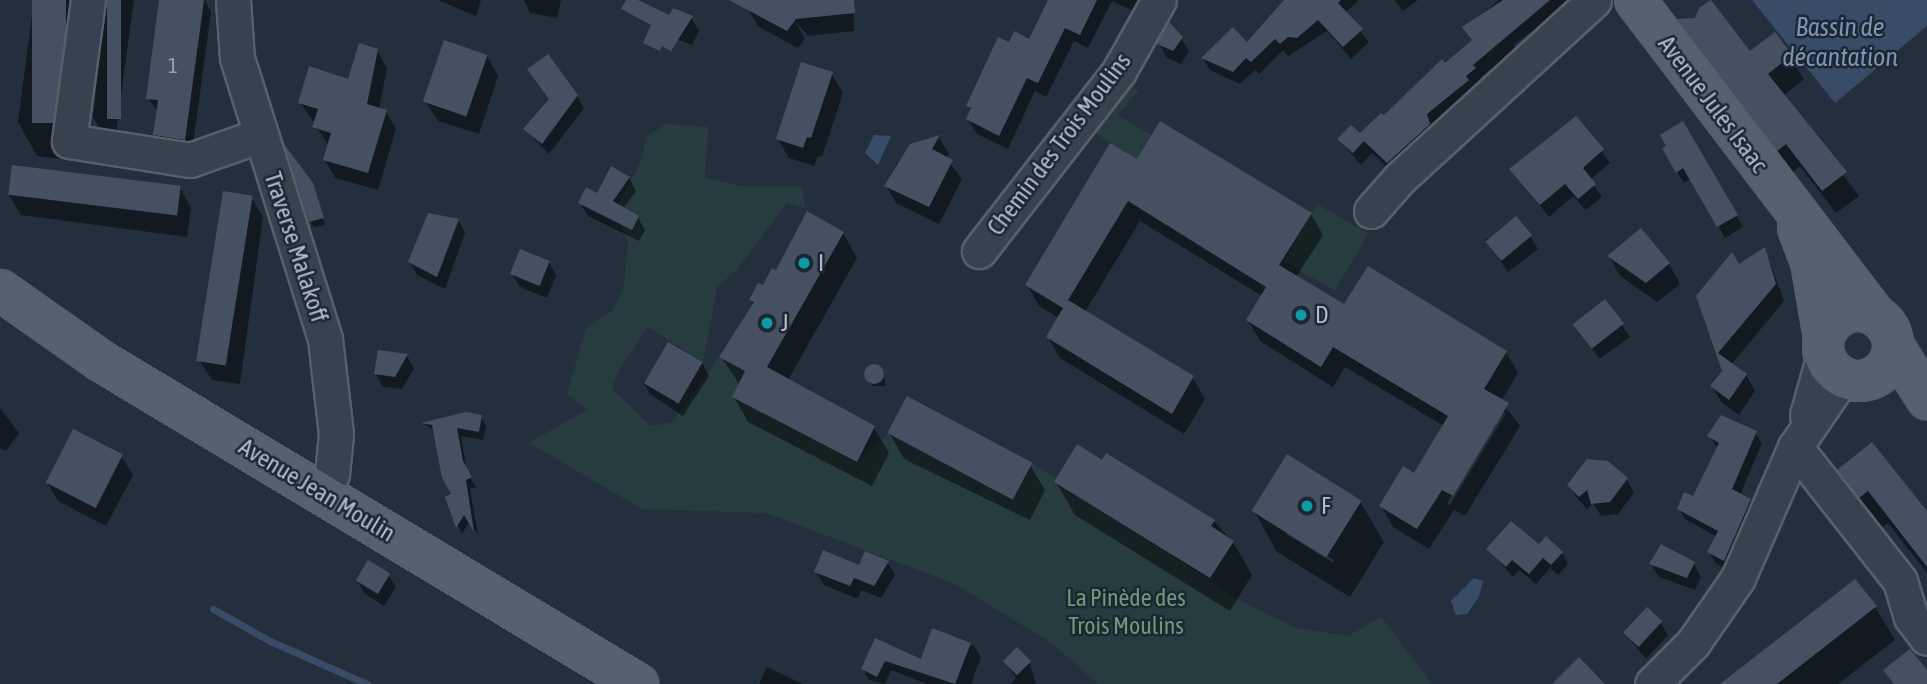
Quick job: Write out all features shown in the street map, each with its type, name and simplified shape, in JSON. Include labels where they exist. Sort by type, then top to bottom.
[{"type":"main road","name":"Avenue Jules Isaac","points":[[1635,0],[1874,314]]},
{"type":"main road","name":"Avenue Jules Isaac","points":[[1791,208],[1811,262],[1830,357]]},
{"type":"main road","name":"Avenue Jean Moulin","points":[[0,290],[90,354],[638,684]]},
{"type":"main road","points":[[1888,360],[1863,381],[1830,357],[1842,315],[1864,311],[1874,314],[1889,328],[1888,360],[1927,402]]},
{"type":"street","points":[[88,0],[69,141],[190,160],[261,135]]},
{"type":"street","name":"Traverse Malakoff","points":[[233,0],[237,58],[325,339],[335,434],[332,474],[321,495]]},
{"type":"street","name":"Chemin des Trois Moulins","points":[[979,251],[1132,77],[1159,0]]},
{"type":"street","points":[[1371,211],[1400,178],[1594,0]]},
{"type":"street","points":[[1651,684],[1693,643],[1738,578],[1799,441],[1830,357]]},
{"type":"street","points":[[1799,441],[1900,581],[1911,617],[1927,638]]},
{"type":"green space","points":[[1133,87],[1139,91],[1117,115],[1151,135],[1137,159],[1092,131],[1127,88]]},
{"type":"green space","name":"La Pinède des Trois Moulins","points":[[666,124],[708,127],[705,178],[741,186],[802,187],[805,208],[787,203],[738,268],[717,288],[703,362],[648,327],[617,373],[612,389],[651,426],[673,422],[719,357],[745,371],[732,397],[857,462],[888,434],[1015,496],[1032,463],[1239,600],[1296,628],[1348,636],[1381,617],[1432,684],[1098,684],[1052,643],[953,583],[766,513],[642,509],[529,443],[588,409],[567,394],[586,328],[614,309],[624,285],[628,243],[615,211],[642,159],[646,137]]},
{"type":"green space","points":[[1317,204],[1368,234],[1335,291],[1284,261]]},
{"type":"water","name":"Bassin de décantation","points":[[1752,0],[1927,0],[1927,26],[1835,103]]},
{"type":"water","points":[[874,135],[891,136],[878,165],[865,153]]},
{"type":"water","points":[[1474,578],[1483,581],[1479,597],[1467,614],[1456,615],[1451,601]]},
{"type":"building","points":[[32,0],[66,0],[66,123],[32,123]]},
{"type":"building","points":[[107,0],[121,0],[121,119],[107,119]]},
{"type":"building","points":[[159,0],[204,0],[185,140],[153,135],[158,100],[146,99]]},
{"type":"building","points":[[626,0],[638,0],[669,15],[673,8],[693,16],[671,51],[662,46],[660,51],[643,43],[651,25],[621,9]]},
{"type":"building","points":[[729,0],[854,0],[855,13],[796,19],[787,31]]},
{"type":"building","points":[[1048,0],[1097,0],[1080,35],[1065,28],[1038,83],[1027,78],[999,136],[966,119],[971,108],[966,106],[998,37],[1009,42],[1014,31],[1029,39]]},
{"type":"building","points":[[1284,0],[1341,0],[1338,3],[1363,29],[1343,47],[1318,20],[1297,38],[1288,37],[1280,44],[1275,39],[1251,62],[1246,58],[1233,72],[1201,58],[1233,27],[1247,42]]},
{"type":"building","points":[[1503,0],[1550,0],[1473,65],[1476,68],[1466,76],[1469,80],[1427,114],[1430,124],[1387,163],[1364,141],[1353,153],[1337,139],[1351,125],[1360,133],[1381,113],[1384,115],[1442,59],[1445,63],[1472,40],[1462,27]]},
{"type":"building","points":[[1711,0],[1750,51],[1775,32],[1792,55],[1768,74],[1847,172],[1822,191],[1786,144],[1777,151],[1677,19],[1695,18],[1699,8]]},
{"type":"building","points":[[1169,22],[1183,37],[1173,51],[1157,44]]},
{"type":"building","points":[[444,40],[487,55],[466,116],[423,101]]},
{"type":"building","points":[[359,43],[378,49],[367,104],[387,110],[368,173],[323,160],[331,133],[312,127],[318,109],[298,103],[309,66],[348,79]]},
{"type":"building","points":[[548,54],[578,95],[542,144],[523,129],[549,99],[527,69]]},
{"type":"building","points":[[801,62],[833,72],[811,138],[807,137],[803,148],[776,139]]},
{"type":"building","points":[[1576,116],[1604,149],[1583,168],[1596,184],[1578,199],[1565,184],[1540,205],[1509,169]]},
{"type":"building","points":[[1160,121],[1312,213],[1279,265],[1344,304],[1368,266],[1507,351],[1484,389],[1509,403],[1453,496],[1442,490],[1417,529],[1379,506],[1403,466],[1414,473],[1448,416],[1333,347],[1321,367],[1246,320],[1266,287],[1128,201],[1068,300],[1194,376],[1172,414],[1046,337],[1063,308],[1025,285],[1110,143],[1137,159]]},
{"type":"building","points":[[1683,121],[1738,215],[1717,227],[1683,168],[1676,173],[1662,148],[1666,146],[1660,135]]},
{"type":"building","points":[[940,135],[932,149],[953,160],[929,207],[884,186],[910,144]]},
{"type":"building","points":[[284,144],[313,183],[324,218],[309,222]]},
{"type":"building","points":[[12,165],[181,186],[177,215],[8,195]]},
{"type":"building","points":[[611,166],[630,177],[613,201],[639,216],[632,230],[578,203],[586,187],[597,193]]},
{"type":"building","points":[[223,191],[253,196],[226,366],[196,361]]},
{"type":"building","points":[[807,211],[844,232],[767,367],[875,426],[857,462],[732,397],[745,371],[719,357],[754,302],[749,300],[758,283],[763,285],[772,268],[776,270]]},
{"type":"building","points":[[428,213],[459,219],[437,277],[408,262]]},
{"type":"building","points":[[1516,216],[1532,235],[1501,261],[1485,242]]},
{"type":"building","points":[[1641,228],[1670,263],[1646,283],[1607,256]]},
{"type":"building","points":[[1765,247],[1776,284],[1718,353],[1747,374],[1729,400],[1710,386],[1722,371],[1696,296],[1732,252],[1739,264]]},
{"type":"building","points":[[520,249],[550,261],[540,286],[510,274]]},
{"type":"building","points":[[1605,299],[1624,323],[1592,349],[1573,324]]},
{"type":"building","points":[[668,342],[703,362],[679,404],[644,384]]},
{"type":"building","points":[[378,350],[408,354],[395,377],[374,374]]},
{"type":"building","points":[[874,364],[881,367],[884,374],[881,381],[874,384],[867,381],[864,374],[867,367]]},
{"type":"building","points":[[907,396],[1032,463],[1013,500],[887,433]]},
{"type":"building","points":[[466,412],[482,415],[479,432],[457,428],[463,461],[472,477],[466,480],[474,532],[464,515],[456,528],[445,497],[451,494],[442,478],[432,425],[421,423]]},
{"type":"building","points":[[1721,415],[1757,431],[1732,489],[1751,499],[1724,561],[1707,552],[1718,531],[1677,509],[1684,492],[1693,496],[1719,443],[1707,436]]},
{"type":"building","points":[[73,429],[123,454],[96,508],[46,482]]},
{"type":"building","points":[[1872,442],[1927,511],[1927,567],[1868,491],[1859,498],[1837,470]]},
{"type":"building","points":[[1077,444],[1102,460],[1106,453],[1215,520],[1211,526],[1234,541],[1210,578],[1054,482]]},
{"type":"building","name":"F","points":[[1287,454],[1362,501],[1326,557],[1251,511]]},
{"type":"building","points":[[1587,459],[1608,461],[1628,478],[1610,502],[1591,504],[1587,490],[1579,497],[1567,485]]},
{"type":"building","points":[[1511,521],[1539,544],[1546,536],[1563,552],[1551,565],[1543,558],[1529,574],[1512,560],[1506,567],[1486,549]]},
{"type":"building","points":[[1661,544],[1695,562],[1687,578],[1649,564]]},
{"type":"building","points":[[823,550],[859,565],[865,551],[889,561],[874,586],[854,578],[850,586],[814,572]]},
{"type":"building","points":[[368,560],[390,573],[378,594],[356,581]]},
{"type":"building","points":[[1855,579],[1877,606],[1777,684],[1720,684]]},
{"type":"building","points":[[1647,607],[1662,621],[1638,647],[1623,633]]},
{"type":"building","points":[[932,628],[971,643],[955,684],[885,661],[877,677],[861,669],[875,638],[921,659]]},
{"type":"building","points":[[1017,647],[1031,661],[1017,675],[1003,661]]},
{"type":"building","points":[[1910,649],[1927,670],[1927,684],[1894,684],[1883,670]]},
{"type":"building","points":[[1579,657],[1605,684],[1552,684]]},
{"type":"waterway","points":[[213,609],[270,641],[367,684]]},
{"type":"place","name":"I","points":[[804,263]]},
{"type":"place","name":"D","points":[[1301,315]]},
{"type":"place","name":"J","points":[[767,323]]},
{"type":"place","name":"F","points":[[1307,506]]}]
